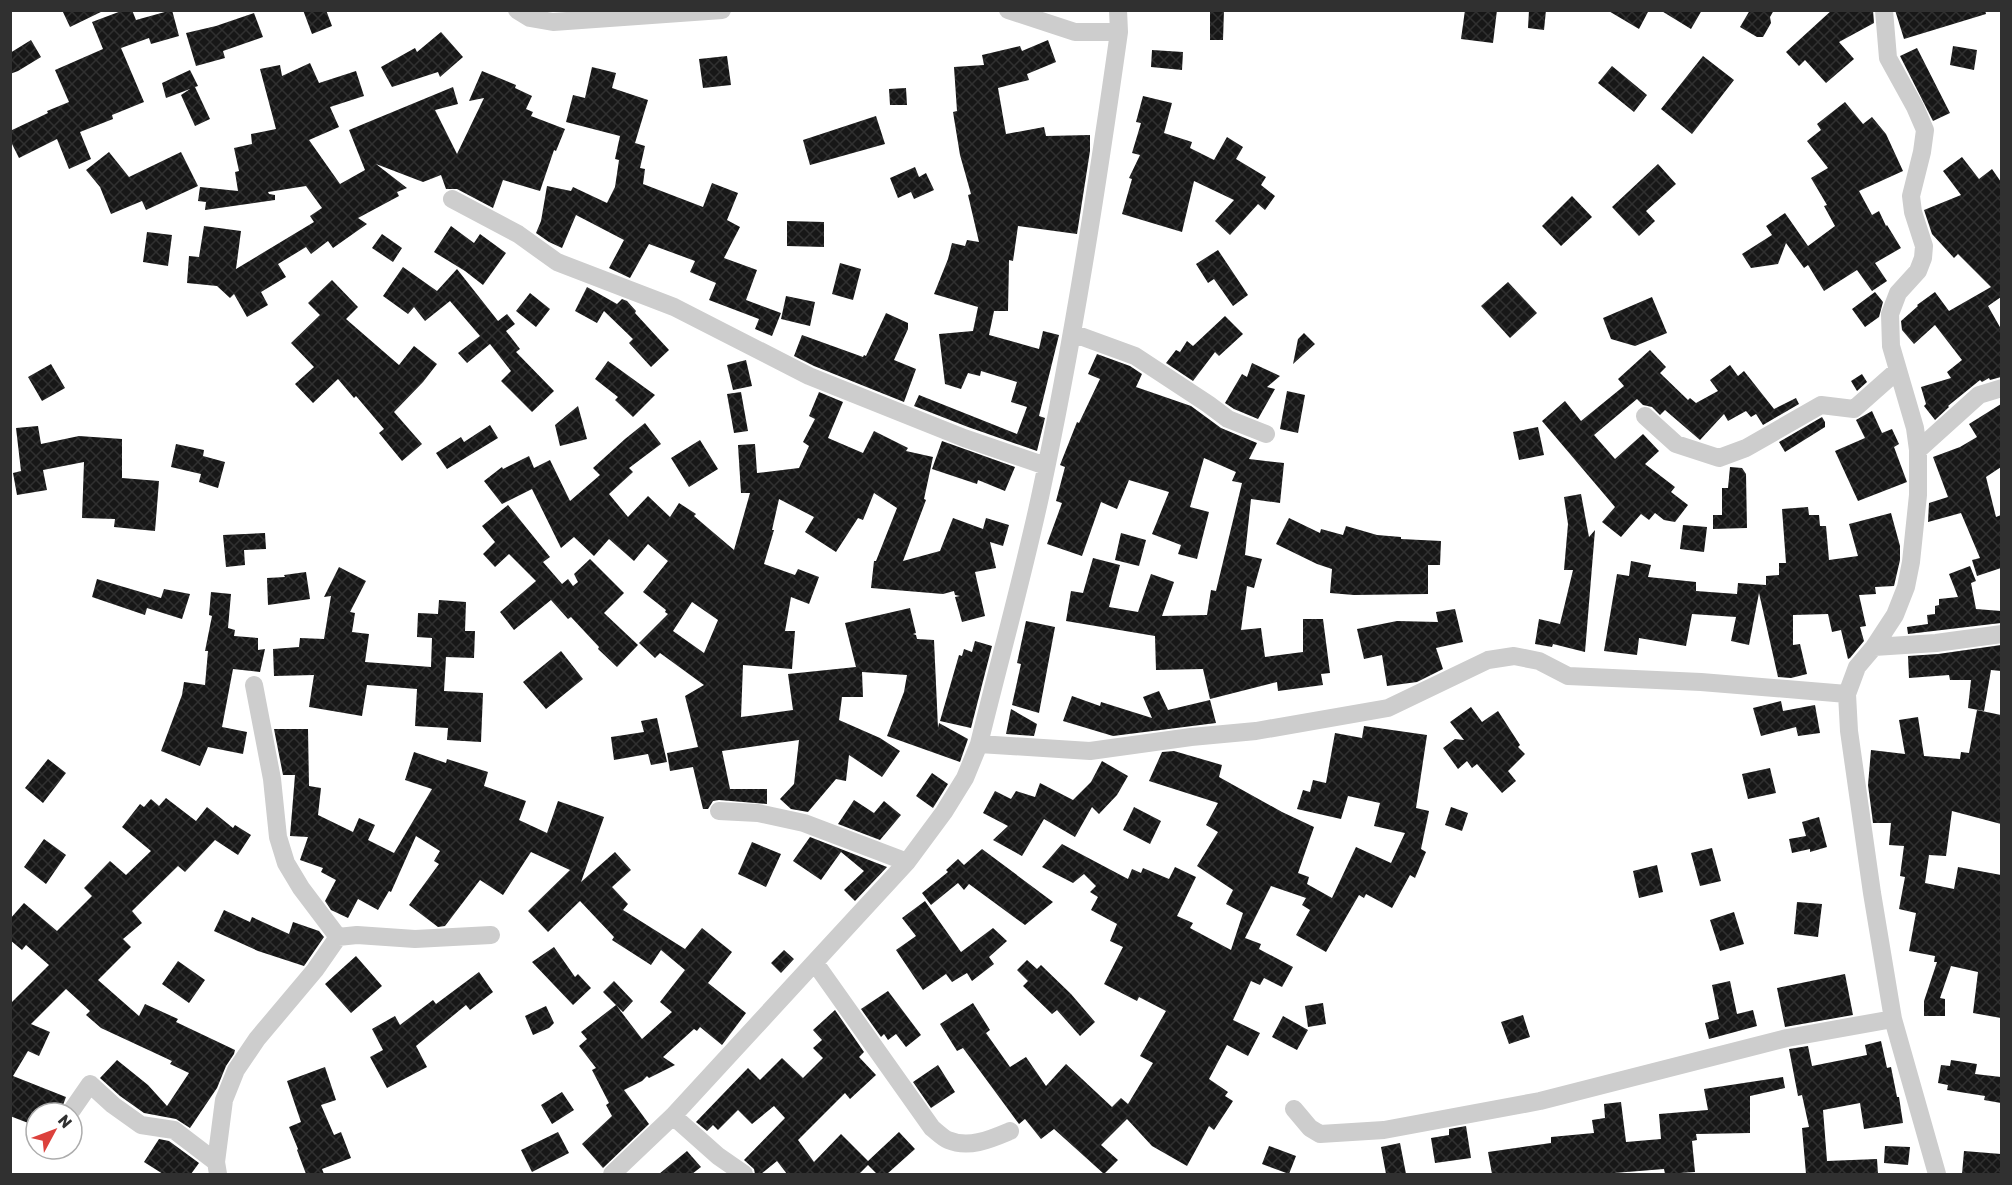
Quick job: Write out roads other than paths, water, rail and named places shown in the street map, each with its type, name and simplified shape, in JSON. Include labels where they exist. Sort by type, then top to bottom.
[{"type":"street","points":[[517,10],[530,18],[553,22],[722,10]]},
{"type":"street","points":[[1008,10],[1075,32],[1119,32]]},
{"type":"street","points":[[612,1174],[674,1116],[907,862],[944,812],[965,778],[979,744],[1046,466],[1093,210],[1119,32],[1118,10]]},
{"type":"street","points":[[1884,10],[1888,58],[1915,106],[1924,130],[1922,152],[1911,196],[1913,212],[1924,246],[1923,258],[1918,271],[1898,293],[1890,314],[1891,346],[1915,428],[1918,450],[1918,495],[1906,587],[1895,615],[1875,647],[1857,667],[1847,694],[1849,731],[1867,859],[1893,1019],[1937,1174]]},
{"type":"street","points":[[452,199],[518,234],[557,262],[674,307],[809,376],[964,438],[1046,466]]},
{"type":"street","points":[[1072,333],[1136,356],[1228,419],[1266,434]]},
{"type":"street","points":[[1645,416],[1676,444],[1719,458],[1746,448],[1821,405],[1854,409],[1898,370]]},
{"type":"street","points":[[1918,450],[1979,395],[2001,388]]},
{"type":"street","points":[[1875,647],[1936,643],[2001,634]]},
{"type":"street","points":[[979,744],[1090,751],[1191,737],[1256,731],[1388,708],[1488,660],[1514,656],[1539,661],[1568,676],[1701,682],[1847,694]]},
{"type":"street","points":[[254,685],[272,778],[278,837],[286,863],[301,888],[338,937]]},
{"type":"street","points":[[719,811],[758,813],[804,823],[907,862]]},
{"type":"street","points":[[217,1168],[224,1100],[236,1070],[257,1039],[315,970],[338,937],[357,935],[415,939],[491,935]]},
{"type":"street","points":[[815,963],[932,1128],[947,1140],[967,1144],[989,1140],[1010,1131]]},
{"type":"street","points":[[1294,1109],[1310,1128],[1320,1134],[1384,1130],[1540,1101],[1787,1038],[1893,1019]]},
{"type":"street","points":[[78,1101],[90,1084],[113,1105],[141,1125],[174,1130],[217,1168]]},
{"type":"street","points":[[674,1116],[718,1156],[744,1174]]}]
